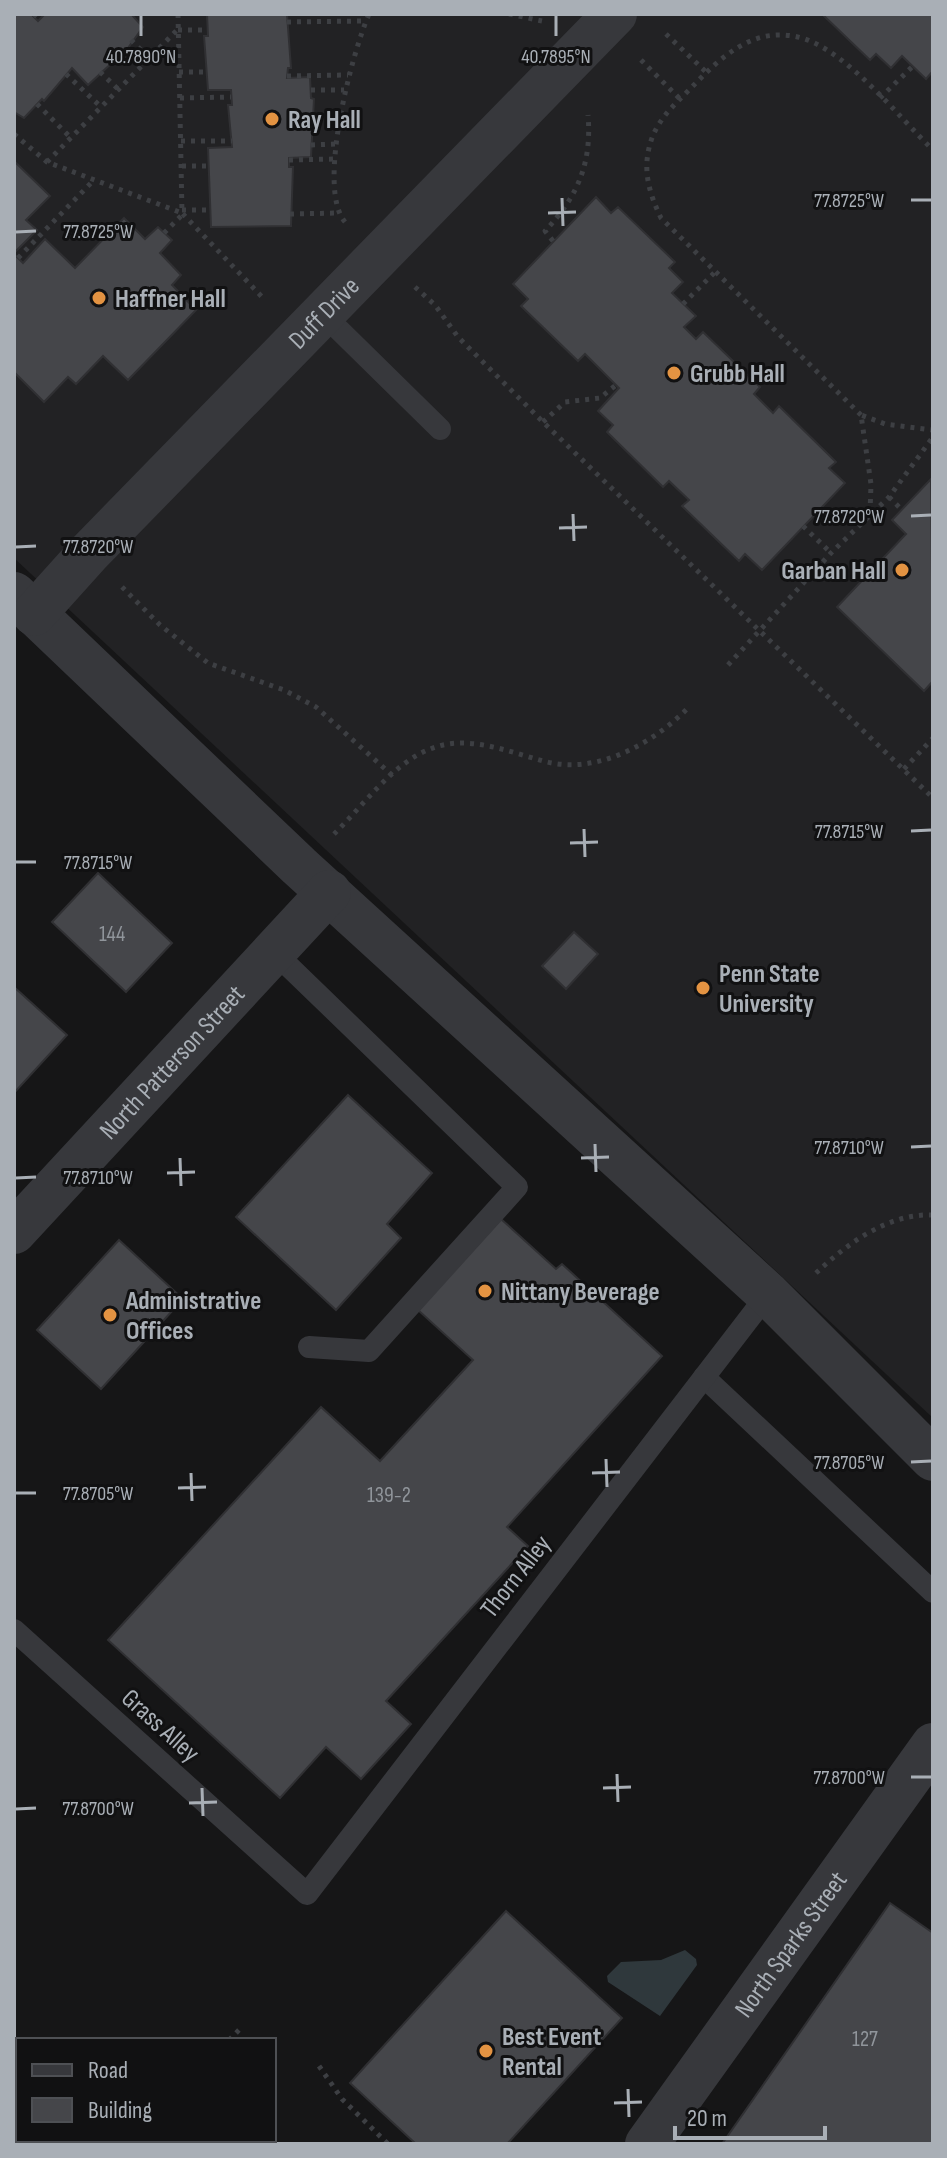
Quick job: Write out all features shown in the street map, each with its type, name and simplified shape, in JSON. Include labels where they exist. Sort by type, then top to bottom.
[{"type":"street","name":"Duff Drive","points":[[24,604],[99,543],[615,14]]},
{"type":"street","points":[[24,604],[329,892],[768,1294],[933,1459]]},
{"type":"street","name":"North Patterson Street","points":[[14,1232],[329,892]]},
{"type":"street","name":"North Sparks Street","points":[[647,2144],[926,1771]]},
{"type":"lane","points":[[324,315],[440,429]]},
{"type":"lane","points":[[273,951],[517,1187],[369,1351],[309,1347]]},
{"type":"lane","name":"Thorn Alley","points":[[307,1894],[768,1294]]},
{"type":"lane","points":[[704,1377],[933,1592]]},
{"type":"lane","name":"Grass Alley","points":[[14,1630],[307,1894]]},
{"type":"path","points":[[34,14],[39,19]]},
{"type":"path","points":[[178,14],[183,213],[264,299]]},
{"type":"path","points":[[350,227],[339,213],[337,144],[344,90],[369,14]]},
{"type":"path","points":[[509,14],[548,22]]},
{"type":"path","points":[[287,22],[366,21]]},
{"type":"path","points":[[47,162],[178,29],[207,30]]},
{"type":"path","points":[[666,34],[706,72]]},
{"type":"path","points":[[933,150],[826,48],[802,38],[758,37],[731,50],[666,112],[649,148],[647,172],[651,196],[661,218],[861,415],[885,424],[933,430]]},
{"type":"path","points":[[131,40],[149,58]]},
{"type":"path","points":[[641,60],[680,99]]},
{"type":"path","points":[[880,98],[913,66]]},
{"type":"path","points":[[100,72],[118,89]]},
{"type":"path","points":[[179,72],[208,72]]},
{"type":"path","points":[[66,74],[101,107]]},
{"type":"path","points":[[287,76],[348,75]]},
{"type":"path","points":[[311,90],[344,90]]},
{"type":"path","points":[[180,98],[231,97]]},
{"type":"path","points":[[37,104],[71,138]]},
{"type":"path","points":[[553,241],[545,231],[569,203],[588,160],[588,115]]},
{"type":"path","points":[[14,134],[47,162],[92,182],[183,213],[210,210]]},
{"type":"path","points":[[181,141],[232,141]]},
{"type":"path","points":[[311,145],[337,144]]},
{"type":"path","points":[[289,160],[336,159]]},
{"type":"path","points":[[181,166],[209,166]]},
{"type":"path","points":[[18,258],[92,182]]},
{"type":"path","points":[[164,233],[183,213]]},
{"type":"path","points":[[290,214],[339,213]]},
{"type":"path","points":[[683,304],[714,273]]},
{"type":"path","points":[[409,282],[435,305],[458,337],[543,422],[933,798]]},
{"type":"path","points":[[543,422],[565,402],[600,398],[616,385]]},
{"type":"path","points":[[861,415],[871,484],[870,514]]},
{"type":"path","points":[[728,665],[831,553],[889,497],[933,437]]},
{"type":"path","points":[[889,497],[901,509]]},
{"type":"path","points":[[803,526],[831,553]]},
{"type":"path","points":[[117,583],[199,656],[225,672],[284,690],[316,707],[393,776]]},
{"type":"path","points":[[334,834],[393,776],[428,749],[448,744],[500,748],[561,764],[622,754],[669,727],[690,706]]},
{"type":"path","points":[[904,769],[933,738]]},
{"type":"path","points":[[810,1279],[839,1251],[879,1227],[919,1214],[933,1215]]},
{"type":"path","points":[[231,2038],[240,2029]]},
{"type":"path","points":[[319,2066],[342,2099],[388,2144]]},
{"type":"shaded area","name":"Penn State University","points":[[14,14],[933,14],[933,1418],[14,558]]},
{"type":"shaded area","points":[[685,1950],[696,1959],[697,1965],[660,2016],[608,1982],[607,1976],[621,1962],[661,1960]]},
{"type":"building","points":[[14,14],[31,14],[38,21],[45,14],[131,14],[143,27],[128,48],[88,85],[72,68],[44,101],[42,99],[24,118],[14,112]]},
{"type":"building","name":"Ray Hall","points":[[207,14],[287,14],[291,68],[288,68],[287,78],[310,77],[311,98],[314,99],[311,157],[289,158],[289,167],[293,167],[291,226],[211,227],[208,148],[232,147],[228,105],[232,105],[231,90],[208,90],[204,36],[208,36]]},
{"type":"building","points":[[822,14],[933,14],[933,71],[926,79],[902,56],[891,68],[876,54],[870,60]]},
{"type":"building","points":[[14,161],[50,196],[26,220],[37,230],[14,253]]},
{"type":"building","name":"Grubb Hall","points":[[596,197],[611,213],[618,207],[675,262],[669,268],[683,282],[672,293],[696,316],[684,327],[696,339],[703,332],[760,387],[754,394],[773,413],[779,406],[836,462],[829,468],[845,483],[762,570],[745,554],[739,561],[682,506],[689,500],[669,481],[663,487],[607,432],[613,425],[598,411],[619,388],[585,354],[578,361],[521,306],[528,299],[513,284]]},
{"type":"building","name":"Haffner Hall","points":[[124,218],[145,239],[158,227],[172,240],[160,253],[181,275],[172,285],[196,310],[128,380],[103,356],[76,384],[68,377],[44,402],[14,372],[14,254],[23,263],[45,239],[75,268]]},
{"type":"building","name":"Garban Hall","points":[[931,479],[933,681],[924,691],[837,607],[906,534],[892,520]]},
{"type":"building","points":[[98,873],[172,943],[126,992],[52,922]]},
{"type":"building","points":[[574,932],[598,954],[566,989],[542,966]]},
{"type":"building","points":[[14,987],[67,1035],[14,1093]]},
{"type":"building","points":[[348,1095],[432,1173],[387,1224],[401,1238],[336,1310],[236,1217]]},
{"type":"building","points":[[501,1219],[556,1269],[562,1264],[662,1356],[507,1527],[528,1546],[386,1701],[411,1724],[361,1779],[326,1747],[280,1798],[108,1640],[321,1407],[380,1461],[473,1360],[418,1310]]},
{"type":"building","name":"Administrative Offices","points":[[119,1240],[183,1299],[101,1389],[37,1330]]},
{"type":"building","points":[[890,1903],[933,1933],[933,2144],[722,2144]]},
{"type":"building","name":"Best Event Rental","points":[[506,1911],[622,2018],[507,2144],[416,2144],[350,2083]]},
{"type":"building","points":[[83,2142],[138,2144],[85,2144]]},
{"type":"building","points":[[136,2142],[181,2142],[179,2144]]},
{"type":"place","name":"Ray Hall","points":[[272,119]]},
{"type":"place","name":"Haffner Hall","points":[[99,298]]},
{"type":"place","name":"Grubb Hall","points":[[674,373]]},
{"type":"place","name":"Garban Hall","points":[[902,570]]},
{"type":"place","name":"Penn State University","points":[[703,988]]},
{"type":"place","name":"Nittany Beverage","points":[[485,1291]]},
{"type":"place","name":"Administrative Offices","points":[[110,1315]]},
{"type":"place","name":"Best Event Rental","points":[[486,2051]]}]
